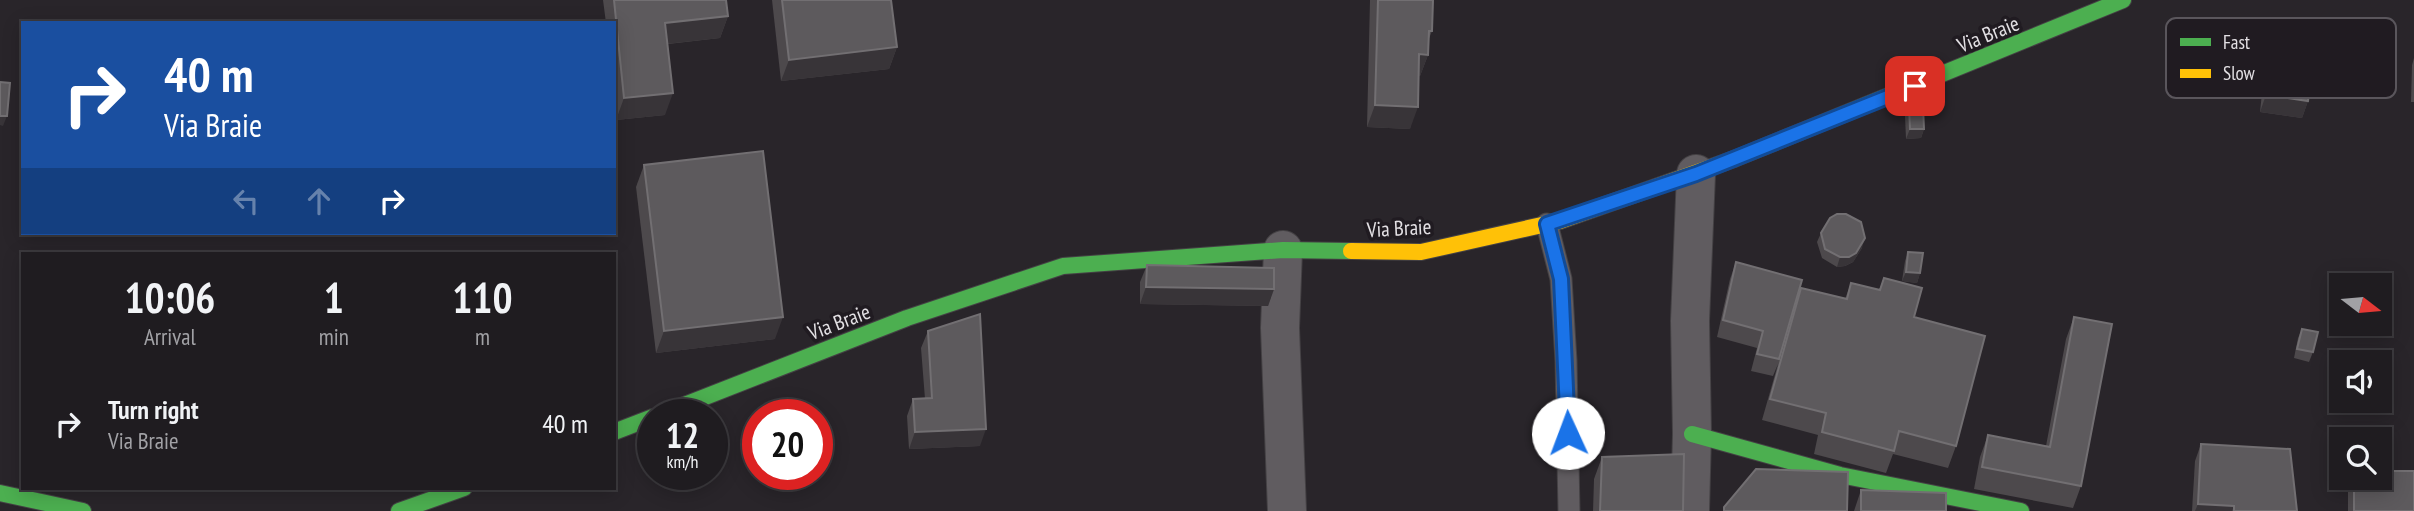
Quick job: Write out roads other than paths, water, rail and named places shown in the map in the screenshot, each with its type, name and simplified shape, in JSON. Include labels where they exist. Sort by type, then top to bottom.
[{"type":"street","name":"Via Braie","points":[[700,399],[907,318],[1063,266],[1283,250],[1421,252],[1547,224],[1696,174],[2085,18],[2123,0]]},
{"type":"street","points":[[1690,511],[1690,321],[1696,174]]},
{"type":"street","points":[[1283,250],[1280,328],[1287,511]]},
{"type":"street","points":[[616,431],[637,423]]},
{"type":"street","points":[[1692,435],[1840,475],[2021,511]]},
{"type":"street","points":[[399,511],[458,490]]},
{"type":"street","points":[[0,493],[83,511]]},
{"type":"lane","points":[[1547,224],[1561,279],[1567,374],[1569,511]]}]
